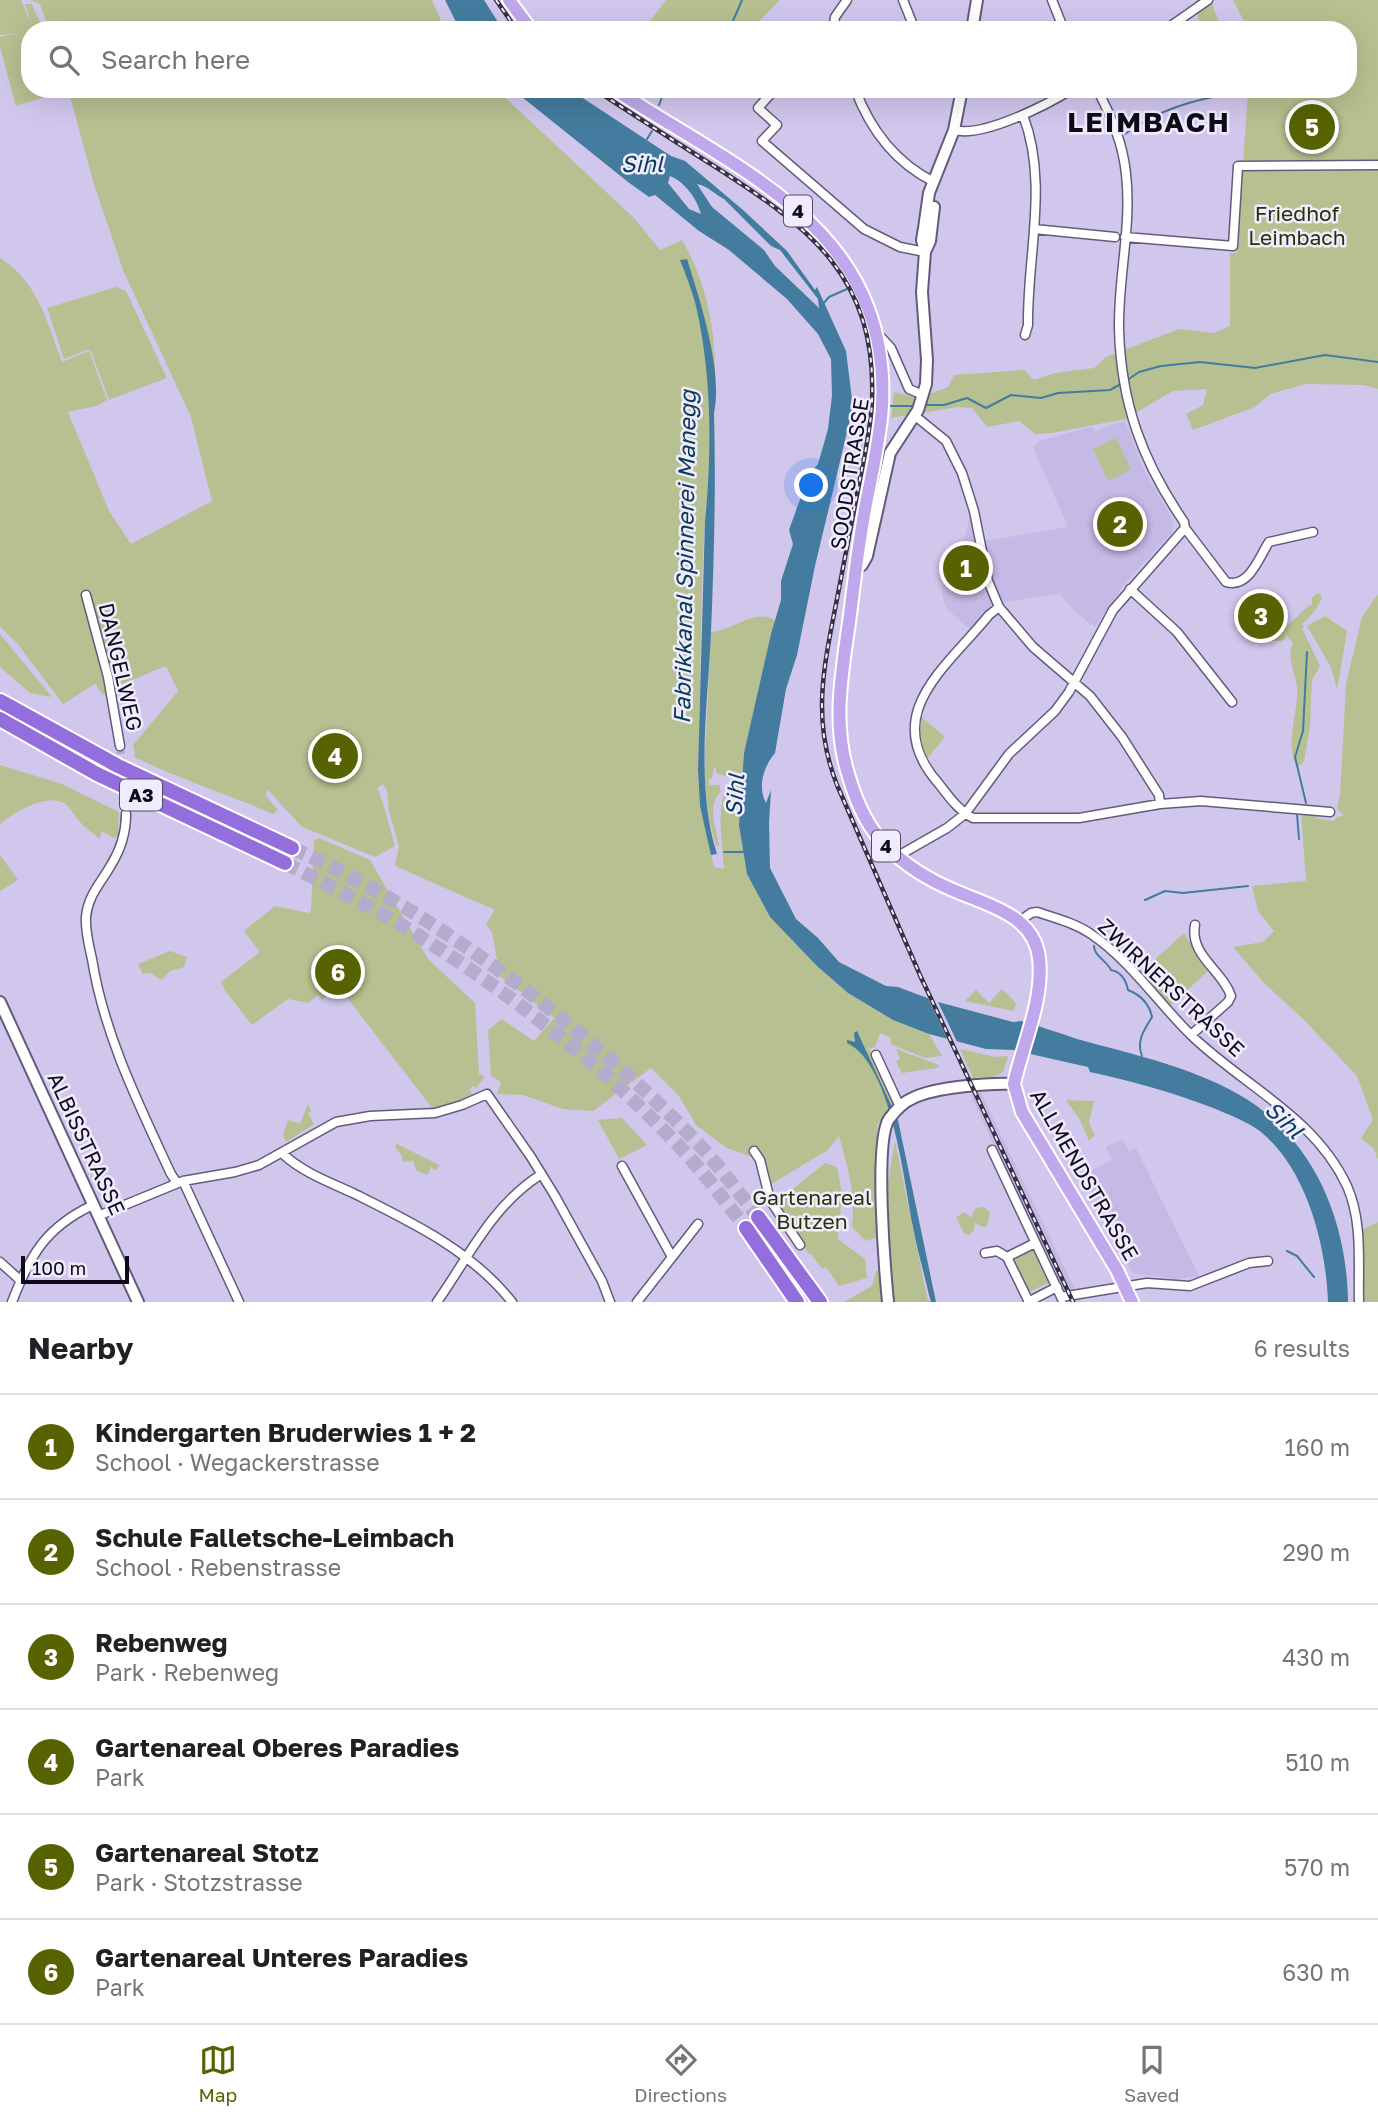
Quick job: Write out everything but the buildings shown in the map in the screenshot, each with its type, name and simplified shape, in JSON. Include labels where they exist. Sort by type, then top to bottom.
[{"type":"highway","points":[[0,691],[42,726]]},
{"type":"highway","name":"A3","points":[[0,701],[134,774],[292,848]]},
{"type":"highway","name":"A3","points":[[0,719],[97,774],[285,863]]},
{"type":"highway","points":[[758,1217],[820,1302]]},
{"type":"highway","points":[[746,1228],[797,1302]]},
{"type":"main road","points":[[509,0],[524,21]]},
{"type":"main road","points":[[974,21],[977,0]]},
{"type":"main road","name":"SOODSTRASSE","points":[[628,98],[785,200],[817,228],[853,274],[861,289],[876,332],[882,408],[856,569]]},
{"type":"main road","points":[[856,569],[867,556],[890,453],[919,405],[927,369],[922,292],[925,252],[922,240],[929,193],[954,130],[959,98]]},
{"type":"main road","name":"4","points":[[856,569],[838,706],[840,739],[849,777],[868,823],[883,843],[922,874],[943,886],[1006,911],[1020,921]]},
{"type":"main road","name":"ALLMENDSTRASSE","points":[[1020,921],[1028,931],[1039,955],[1038,990],[1014,1084],[1022,1112],[1074,1196],[1132,1302]]},
{"type":"main road","name":"ALBISSTRASSE","points":[[0,1002],[138,1302]]},
{"type":"main road","points":[[888,1302],[882,1204],[883,1142],[895,1112],[914,1097],[925,1093],[1014,1084]]},
{"type":"street","points":[[835,21],[835,17],[847,0]]},
{"type":"street","points":[[903,0],[911,21]]},
{"type":"street","points":[[1052,0],[1060,21]]},
{"type":"street","points":[[1177,21],[1208,0]]},
{"type":"street","points":[[767,98],[758,108],[777,125],[762,141],[864,229],[895,245],[925,252]]},
{"type":"street","points":[[859,98],[877,133],[904,162],[918,174],[934,182]]},
{"type":"street","points":[[954,130],[971,132],[1023,115],[1055,98]]},
{"type":"street","points":[[1101,98],[1114,124],[1122,153],[1127,196],[1119,325],[1121,363],[1130,413],[1147,461],[1185,528],[1221,577],[1232,584],[1247,578],[1269,542],[1313,532]]},
{"type":"street","points":[[1023,115],[1037,178],[1028,325],[1025,335]]},
{"type":"street","points":[[1125,237],[1233,246],[1238,166],[1378,165]]},
{"type":"street","points":[[1034,229],[1115,236]]},
{"type":"street","points":[[876,332],[889,345],[909,389],[946,441],[962,473],[974,510],[988,580],[999,607],[1033,647],[1074,681],[1122,737],[1159,795],[1160,804]]},
{"type":"street","points":[[898,856],[947,828],[965,814],[1009,754],[1055,711],[1074,681],[1102,626],[1130,589],[1185,528]]},
{"type":"street","points":[[1130,589],[1177,632],[1232,702]]},
{"type":"street","name":"DANGELWEG","points":[[86,595],[108,677],[120,747]]},
{"type":"street","points":[[999,607],[989,615],[924,692],[915,714],[916,744],[922,760],[930,774],[965,814],[973,818],[1079,818],[1160,804],[1201,801],[1330,812]]},
{"type":"street","points":[[126,808],[125,832],[119,850],[89,900],[86,918],[95,978],[107,1026],[148,1125],[171,1174],[180,1182],[234,1287],[239,1302]]},
{"type":"street","name":"ZWIRNERSTRASSE","points":[[1020,921],[1037,912],[1090,933],[1123,961],[1191,1035],[1221,1062],[1285,1108],[1310,1134],[1348,1189],[1357,1229],[1359,1302]]},
{"type":"street","points":[[1191,1035],[1228,1002],[1231,996],[1228,987],[1206,961],[1193,935],[1195,925]]},
{"type":"street","points":[[876,1055],[895,1112]]},
{"type":"street","points":[[98,1216],[180,1182],[260,1165],[336,1122],[370,1116],[435,1113],[486,1094],[531,1157],[567,1217],[602,1281],[610,1302]]},
{"type":"street","points":[[992,1150],[1063,1300],[1147,1283],[1190,1286],[1249,1263],[1268,1261]]},
{"type":"street","points":[[754,1151],[760,1160],[770,1200],[800,1245]]},
{"type":"street","points":[[283,1154],[299,1167],[399,1217],[468,1257],[488,1274],[512,1302]]},
{"type":"street","points":[[622,1166],[672,1257]]},
{"type":"street","points":[[437,1302],[495,1212],[521,1187],[540,1175]]},
{"type":"street","points":[[12,1302],[44,1238],[63,1221],[93,1205]]},
{"type":"street","points":[[637,1302],[698,1224]]},
{"type":"street","points":[[1007,1256],[1035,1243]]},
{"type":"street","points":[[985,1253],[997,1251],[1007,1256],[1028,1302],[1056,1287]]},
{"type":"street","points":[[0,1262],[21,1281]]},
{"type":"shaded area","points":[[1125,421],[1144,470],[1173,520],[1172,533],[1125,583],[1095,627],[1059,594],[1004,602],[992,581],[985,539],[1068,527],[1033,447],[1040,441],[1089,427],[1094,428],[1094,432]]},
{"type":"shaded area","points":[[973,512],[992,603],[971,630],[948,610],[942,597],[944,577],[962,547]]},
{"type":"shaded area","points":[[979,1089],[1081,1302],[1069,1302],[1064,1294],[971,1096],[970,1090]]},
{"type":"shaded area","points":[[1122,1139],[1129,1151],[1136,1148],[1199,1276],[1175,1279],[1133,1273],[1082,1175],[1112,1160],[1106,1147]]},
{"type":"green space","points":[[0,0],[21,0],[30,21],[21,21],[21,98],[42,98],[16,106],[0,47],[0,37],[17,33],[0,35]]},
{"type":"green space","points":[[30,0],[432,0],[441,21],[46,21],[40,4]]},
{"type":"green space","points":[[666,0],[780,0],[760,21],[650,21]]},
{"type":"green space","points":[[1196,0],[1212,0],[1219,21],[1199,21]]},
{"type":"green space","points":[[1233,0],[1378,0],[1378,163],[1243,163],[1248,98],[1357,98],[1357,21],[1244,21]]},
{"type":"green space","points":[[25,4],[32,4],[39,21],[31,21]]},
{"type":"green space","points":[[70,98],[506,98],[634,218],[660,250],[682,240],[698,274],[714,343],[714,413],[703,551],[698,770],[700,806],[714,867],[724,869],[721,812],[722,801],[730,787],[731,778],[716,773],[714,768],[712,778],[709,779],[709,785],[719,785],[721,791],[713,811],[719,846],[716,846],[708,814],[704,774],[711,632],[752,618],[767,617],[775,620],[744,753],[739,825],[747,874],[770,917],[817,966],[848,993],[893,1020],[929,1034],[942,1056],[925,1058],[892,1045],[890,1037],[880,1033],[875,1047],[869,1049],[894,1102],[877,1125],[880,1236],[866,1241],[852,1227],[852,1192],[839,1136],[828,1150],[768,1186],[761,1160],[727,1148],[696,1125],[679,1096],[651,1068],[593,1111],[563,1109],[523,1095],[497,1094],[501,1082],[491,1076],[488,1030],[502,1019],[534,1041],[554,1018],[500,976],[492,932],[486,924],[495,910],[395,866],[399,846],[389,812],[387,791],[383,784],[377,788],[395,846],[375,857],[302,827],[267,789],[266,796],[278,810],[273,814],[134,757],[133,745],[178,691],[166,666],[115,687],[109,694],[103,695],[95,684],[63,704],[17,643],[0,627],[0,258],[23,278],[40,304],[62,362],[89,351],[107,400],[96,406],[68,412],[109,511],[131,544],[212,501],[191,417],[123,270],[93,181]]},
{"type":"green space","name":"Friedhof Leimbach","points":[[1378,167],[1378,389],[1364,385],[1306,384],[1270,394],[1255,407],[1193,430],[1186,414],[1203,405],[1207,389],[1173,391],[1125,419],[1052,433],[1036,434],[1019,421],[987,427],[972,408],[958,407],[891,418],[894,392],[919,398],[948,387],[954,375],[1024,370],[1034,380],[1055,373],[1094,368],[1106,357],[1179,329],[1214,333],[1230,326],[1230,253],[1237,253],[1241,174],[1247,168]]},
{"type":"green space","points":[[116,287],[126,291],[167,378],[109,400],[90,349],[64,359],[47,308]]},
{"type":"green space","points":[[1116,438],[1131,470],[1108,481],[1093,449]]},
{"type":"green space","points":[[1318,593],[1322,597],[1318,605],[1302,624],[1320,666],[1312,680],[1310,726],[1304,762],[1297,767],[1292,748],[1297,696],[1291,659],[1293,643],[1285,634],[1286,638],[1281,641],[1271,641],[1247,608],[1258,601],[1281,630],[1312,604],[1312,598]]},
{"type":"green space","points":[[1378,595],[1378,1160],[1374,1149],[1361,1138],[1373,1120],[1357,1076],[1304,1020],[1264,983],[1233,947],[1263,942],[1274,931],[1258,911],[1252,886],[1306,881],[1301,812],[1315,812],[1315,818],[1334,821],[1344,815],[1337,809],[1346,684],[1362,617]]},
{"type":"green space","points":[[1325,616],[1347,631],[1337,690],[1331,667],[1307,626]]},
{"type":"green space","points":[[0,634],[52,697],[30,693],[0,667]]},
{"type":"green space","points":[[919,715],[945,737],[926,760],[919,740]]},
{"type":"green space","points":[[0,765],[62,784],[119,812],[118,836],[114,838],[101,831],[100,839],[81,824],[65,804],[49,800],[31,805],[0,824]]},
{"type":"green space","points":[[319,838],[370,860],[428,959],[475,1003],[479,1074],[485,1077],[476,1088],[473,1086],[470,1089],[472,1094],[452,1104],[432,1108],[339,987],[322,1000],[318,995],[308,1003],[288,999],[252,1025],[226,992],[221,982],[260,952],[244,931],[275,906],[309,913],[311,910],[314,841]]},
{"type":"green space","points":[[0,855],[18,880],[0,891]]},
{"type":"green space","points":[[1184,933],[1208,971],[1170,1006],[1140,973]]},
{"type":"green space","points":[[170,951],[187,957],[184,967],[170,971],[162,980],[150,973],[143,974],[138,964]]},
{"type":"green space","points":[[1002,989],[1016,1003],[1014,1011],[965,1001],[976,990],[989,1003]]},
{"type":"green space","points":[[896,1049],[939,1065],[938,1068],[902,1073],[896,1061],[900,1059]]},
{"type":"green space","points":[[960,1049],[996,1057],[1008,1056],[1003,1072],[993,1077],[977,1077],[974,1080]]},
{"type":"green space","points":[[1066,1100],[1094,1101],[1089,1123],[1095,1135],[1089,1141],[1080,1120]]},
{"type":"green space","points":[[308,1104],[311,1111],[308,1113],[314,1124],[286,1142],[283,1135],[288,1120],[300,1124]]},
{"type":"green space","points":[[622,1118],[647,1145],[619,1159],[598,1120]]},
{"type":"green space","points":[[895,1141],[930,1302],[844,1302],[872,1286],[876,1271],[887,1269],[885,1199]]},
{"type":"green space","points":[[397,1144],[439,1165],[436,1171],[431,1167],[427,1175],[416,1170],[413,1161],[403,1162],[395,1147]]},
{"type":"green space","name":"Gartenareal Butzen","points":[[825,1163],[837,1167],[842,1193],[838,1239],[865,1259],[867,1278],[839,1286],[826,1267],[822,1269],[809,1254],[774,1204]]},
{"type":"green space","points":[[984,1207],[990,1213],[987,1226],[975,1223],[974,1230],[969,1235],[964,1233],[956,1217],[965,1212],[972,1218],[976,1208]]},
{"type":"green space","points":[[1378,1222],[1378,1302],[1363,1302],[1362,1230]]},
{"type":"green space","points":[[1033,1250],[1049,1283],[1028,1292],[1013,1260]]},
{"type":"water","points":[[445,0],[484,0],[497,21],[456,21]]},
{"type":"water","name":"Sihl","points":[[523,98],[583,98],[671,156],[685,161],[787,251],[815,290],[817,287],[846,351],[853,407],[797,655],[786,689],[775,753],[765,770],[762,783],[766,803],[771,790],[770,868],[796,919],[818,938],[839,962],[886,986],[898,987],[938,1002],[1013,1022],[1021,1021],[1165,1064],[1208,1079],[1248,1100],[1272,1118],[1292,1139],[1323,1188],[1342,1243],[1348,1302],[1328,1302],[1318,1233],[1302,1187],[1277,1148],[1255,1128],[1198,1102],[1152,1087],[1090,1072],[1088,1067],[1013,1050],[986,1049],[929,1034],[893,1020],[848,993],[817,966],[770,917],[747,874],[739,825],[744,753],[781,600],[781,581],[793,544],[789,530],[809,474],[818,464],[828,429],[832,396],[831,359],[818,334],[787,299],[729,250],[699,231],[655,195],[649,197]],"holes":[[[670,176],[681,182],[697,203],[701,214],[689,209],[668,183]],[[697,184],[724,199],[771,246],[780,250],[818,299],[819,308],[775,266],[764,250],[712,207]]]},
{"type":"water","points":[[687,259],[709,335],[716,395],[713,578],[705,744],[706,800],[717,854],[711,855],[700,806],[698,770],[709,467],[708,386],[694,300],[680,260]]},
{"type":"water","points":[[857,1031],[898,1120],[936,1302],[931,1302],[929,1295],[894,1126],[885,1099],[875,1074],[862,1055],[847,1043],[847,1040],[855,1042],[854,1033]]},
{"type":"pier","points":[[926,994],[936,998],[959,1046],[949,1043]]},
{"type":"waterway","points":[[733,21],[742,0]]},
{"type":"waterway","points":[[659,105],[662,98]]},
{"type":"waterway","points":[[1125,134],[1171,109],[1209,98]]},
{"type":"waterway","points":[[647,139],[652,131]]},
{"type":"waterway","points":[[822,305],[829,297],[847,289]]},
{"type":"waterway","points":[[1126,381],[1139,372],[1161,366],[1200,362],[1255,368],[1325,355],[1378,362]]},
{"type":"waterway","points":[[926,405],[944,405],[967,398],[986,408],[1011,395],[1041,398],[1058,393],[1110,390],[1121,384]]},
{"type":"waterway","points":[[887,406],[913,406]]},
{"type":"waterway","points":[[852,407],[875,407]]},
{"type":"waterway","points":[[1306,803],[1295,757],[1303,731],[1307,652]]},
{"type":"waterway","points":[[1297,814],[1299,839]]},
{"type":"waterway","name":"Fabrikkanal Spinnerei Manegg","points":[[724,852],[744,852]]},
{"type":"waterway","points":[[1145,900],[1165,891],[1183,893],[1248,886]]},
{"type":"waterway","points":[[1094,946],[1096,953],[1111,970],[1123,977],[1128,990],[1141,997],[1149,1008],[1152,1017],[1140,1040],[1142,1056]]},
{"type":"waterway","points":[[1287,1251],[1297,1256],[1314,1277]]},
{"type":"tunnel","points":[[120,746],[122,770]]},
{"type":"tunnel","points":[[292,848],[372,888],[448,934],[556,1014],[622,1070],[683,1128],[712,1159],[758,1217]]},
{"type":"tunnel","points":[[285,863],[408,929],[480,976],[550,1028],[648,1114],[705,1175],[746,1228]]},
{"type":"railway","points":[[496,0],[511,21]]},
{"type":"railway","points":[[608,98],[748,188],[807,234],[831,260],[849,288],[863,320],[871,358],[872,401],[868,440],[824,670],[824,738],[837,785],[923,982]]},
{"type":"railway","points":[[919,973],[1073,1302]]},
{"type":"place","name":"Gartenareal Stotz","points":[[1312,127]]},
{"type":"place","name":"Schule Falletsche-Leimbach","points":[[1120,524]]},
{"type":"place","name":"Kindergarten Bruderwies 1 + 2","points":[[966,568]]},
{"type":"place","name":"Rebenweg","points":[[1261,616]]},
{"type":"place","name":"Gartenareal Oberes Paradies","points":[[335,756]]},
{"type":"place","name":"Gartenareal Unteres Paradies","points":[[338,972]]},
{"type":"district","name":"LEIMBACH","points":[[1149,122]]}]
